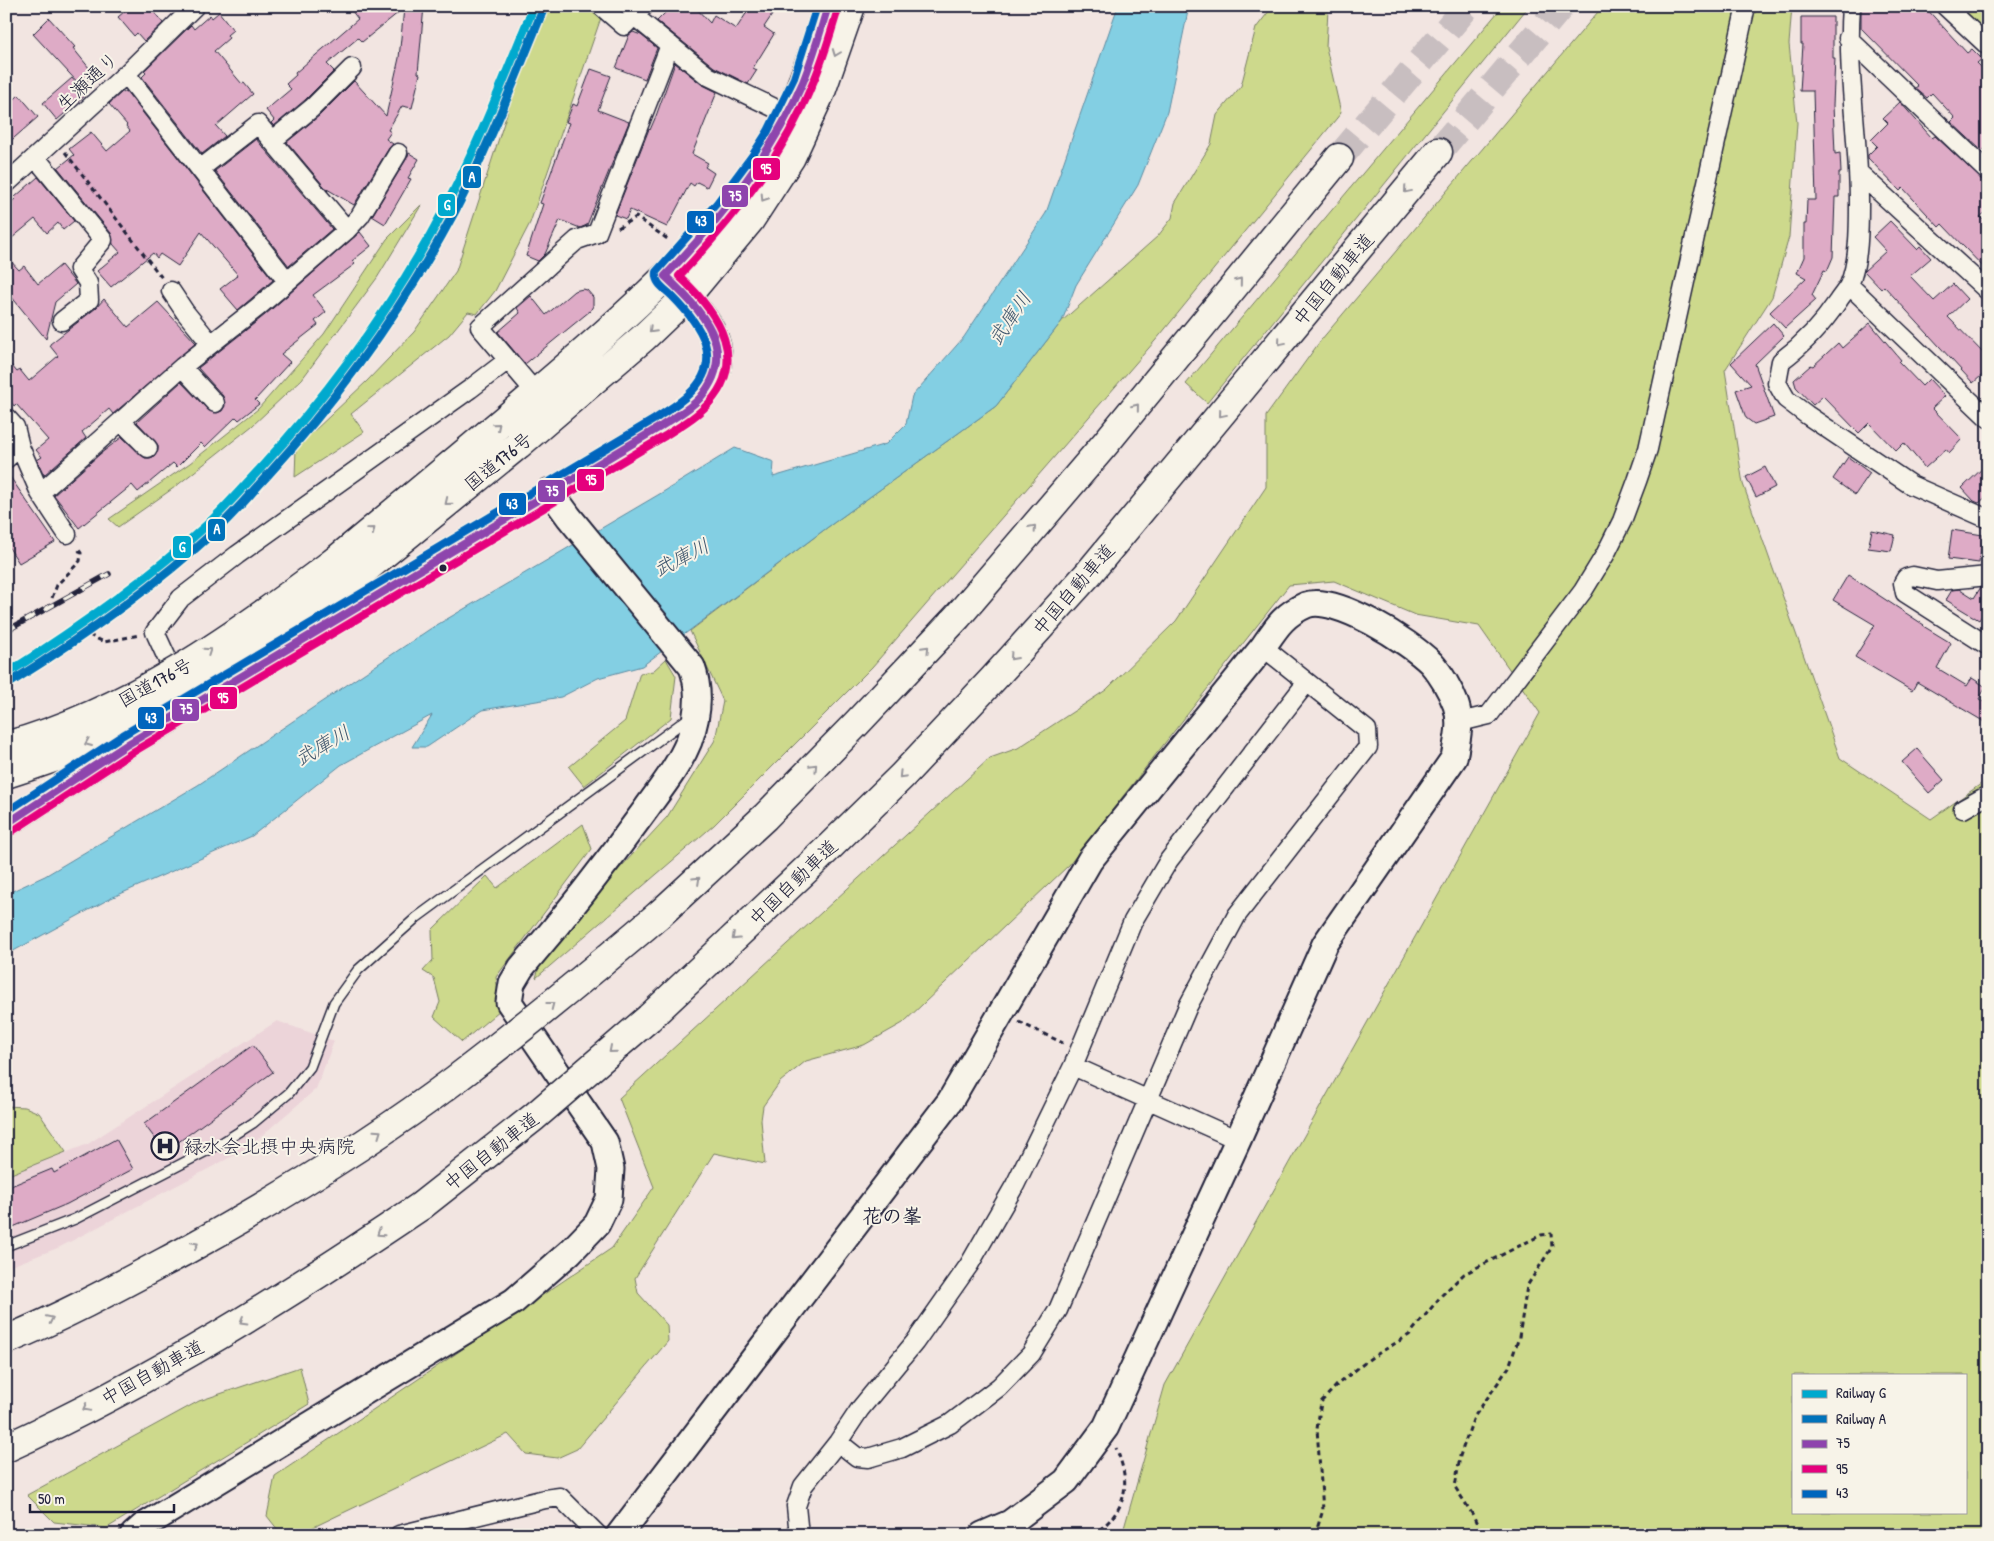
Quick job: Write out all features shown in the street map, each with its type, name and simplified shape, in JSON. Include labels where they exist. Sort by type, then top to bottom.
[{"type":"highway","name":"国道176号","points":[[6,774],[49,760],[136,724],[207,684],[283,633],[343,571],[536,393],[620,322],[730,205],[771,145],[803,82],[828,6]]},
{"type":"highway","name":"国道176号","points":[[6,746],[42,736],[124,700],[186,665],[268,612],[343,571],[518,445],[643,338],[687,296],[750,220],[791,156],[821,92],[851,6]]},
{"type":"highway","name":"中国自動車道","points":[[6,1448],[47,1429],[124,1388],[238,1324],[324,1272],[420,1206],[534,1117],[649,1018],[902,776],[968,706],[1089,573],[1438,152]]},
{"type":"highway","points":[[6,1340],[140,1275],[249,1216],[351,1152],[454,1080],[555,1002],[661,913],[765,817],[958,616],[1105,444],[1339,158]]},
{"type":"street","name":"生瀬通り","points":[[9,177],[36,158],[56,140],[195,6]]},
{"type":"street","points":[[601,6],[624,26],[639,11],[670,45],[708,76],[787,114]]},
{"type":"street","points":[[1460,722],[1490,715],[1582,591],[1605,554],[1622,521],[1648,449],[1746,6]]},
{"type":"street","points":[[1851,6],[1848,38],[1859,173],[1860,234],[1848,285],[1827,318],[1803,344],[1781,361],[1778,383],[1786,399],[1807,416],[1912,485],[1988,519]]},
{"type":"street","points":[[1945,6],[1988,46]]},
{"type":"street","points":[[1848,38],[1988,172]]},
{"type":"street","points":[[536,393],[480,327],[577,240],[597,233],[670,45]]},
{"type":"street","points":[[272,141],[312,108],[352,68]]},
{"type":"street","points":[[126,74],[287,281]]},
{"type":"street","points":[[200,169],[258,124],[347,230]]},
{"type":"street","points":[[40,493],[182,367],[258,307],[347,230],[360,216],[398,153]]},
{"type":"street","points":[[36,158],[102,240],[79,269],[88,283],[89,300],[62,322]]},
{"type":"street","points":[[1859,173],[1988,291]]},
{"type":"street","points":[[6,824],[128,744],[660,427],[700,399],[711,385],[719,359],[716,343],[709,323],[687,296],[665,276]]},
{"type":"street","points":[[1848,285],[1988,418]]},
{"type":"street","points":[[172,291],[185,312],[211,344]]},
{"type":"street","points":[[190,708],[155,632],[181,598],[230,560],[508,360]]},
{"type":"street","points":[[182,367],[216,403]]},
{"type":"street","points":[[6,417],[15,427],[20,446],[40,493],[68,534]]},
{"type":"street","points":[[121,421],[148,448]]},
{"type":"street","points":[[6,459],[20,446]]},
{"type":"street","points":[[133,1535],[142,1527],[514,1301],[570,1252],[597,1224],[609,1199],[610,1170],[605,1142],[509,1002],[512,983],[521,968],[625,838],[674,770],[689,742],[697,713],[698,684],[692,667],[569,517],[550,491]]},
{"type":"street","points":[[1988,576],[1937,581],[1913,576],[1906,578],[1903,583],[1905,593],[1988,646]]},
{"type":"street","points":[[619,1535],[950,1100],[1090,860],[1262,647],[1282,619],[1307,604],[1335,606],[1362,616],[1405,642],[1431,663],[1445,682],[1456,705],[1460,722],[1454,758],[1325,944],[1238,1140],[1106,1427],[1066,1481],[1010,1523],[982,1535]]},
{"type":"street","points":[[838,1442],[858,1457],[868,1458],[902,1448],[950,1424],[999,1387],[1031,1354],[1058,1310],[1188,1006],[1237,915],[1368,747],[1368,730],[1262,647]]},
{"type":"street","points":[[798,1535],[796,1506],[803,1486],[838,1442],[860,1409],[915,1342],[969,1265],[1015,1185],[1073,1066],[1133,920],[1169,860],[1307,682]]},
{"type":"street","points":[[1962,809],[1988,795]]},
{"type":"street","points":[[1073,1066],[1238,1140]]},
{"type":"street","points":[[399,1535],[545,1498],[560,1497],[598,1535]]},
{"type":"lane","points":[[6,1246],[74,1220],[220,1144],[253,1123],[289,1093],[310,1067],[334,1003],[358,970],[416,918],[697,713]]},
{"type":"path","points":[[56,140],[172,291]]},
{"type":"path","points":[[597,233],[607,234],[636,217],[673,243]]},
{"type":"path","points":[[52,598],[57,585],[80,562],[81,553],[68,534]]},
{"type":"path","points":[[89,635],[104,642],[155,632]]},
{"type":"path","points":[[1001,1014],[1056,1040]]},
{"type":"path","points":[[1315,1535],[1323,1510],[1317,1429],[1321,1402],[1339,1383],[1371,1358],[1409,1335],[1442,1295],[1464,1274],[1541,1235],[1551,1234],[1552,1247],[1527,1286],[1520,1337],[1509,1367],[1474,1416],[1460,1456],[1456,1487],[1473,1515],[1482,1535]]},
{"type":"path","points":[[1092,1535],[1104,1527],[1120,1508],[1125,1485],[1120,1459],[1106,1427]]},
{"type":"shaded area","name":"緑水会北摂中央病院","points":[[277,1021],[334,1041],[316,1089],[246,1149],[60,1247],[6,1268],[6,1176],[88,1144]]},
{"type":"green space","points":[[549,6],[586,6],[603,12],[530,223],[495,291],[477,314],[468,312],[449,335],[351,414],[364,432],[295,477],[296,448],[367,381],[414,332],[456,271],[522,67]]},
{"type":"green space","points":[[1273,6],[1331,6],[1328,10],[1326,47],[1341,113],[1161,334],[872,667],[714,825],[536,978],[543,952],[667,817],[715,740],[723,701],[690,631],[828,527],[996,406],[1062,321],[1158,236],[1172,218],[1175,203],[1211,144],[1217,115],[1241,86],[1256,28]]},
{"type":"green space","points":[[1503,6],[1529,6],[1207,403],[1186,384]]},
{"type":"green space","points":[[1603,6],[1792,6],[1789,44],[1797,123],[1789,237],[1772,297],[1725,370],[1743,484],[1840,758],[1931,819],[1988,779],[1988,1535],[1122,1535],[1165,1385],[1540,713],[1479,626],[1415,615],[1334,581],[1289,585],[1069,865],[903,1023],[864,1045],[806,1061],[780,1082],[763,1106],[761,1120],[765,1164],[714,1153],[635,1278],[638,1293],[667,1325],[668,1341],[577,1449],[557,1458],[526,1454],[508,1434],[297,1535],[282,1535],[267,1516],[275,1476],[612,1248],[654,1187],[619,1098],[990,758],[1018,748],[1106,690],[1176,621],[1266,487],[1266,416],[1321,340]]},
{"type":"green space","points":[[1958,6],[1988,6],[1988,33]]},
{"type":"green space","points":[[422,204],[377,278],[302,379],[252,426],[175,487],[118,527],[109,519],[190,463],[258,409],[324,334],[387,239]]},
{"type":"green space","points":[[666,659],[676,676],[671,718],[584,786],[569,767],[625,721],[640,673],[653,671]]},
{"type":"green space","points":[[583,824],[592,849],[496,977],[500,1010],[462,1042],[434,1017],[440,1002],[434,978],[423,971],[433,960],[432,930],[487,876],[497,888]]},
{"type":"green space","points":[[6,1106],[25,1107],[39,1113],[66,1152],[6,1176]]},
{"type":"green space","points":[[300,1367],[309,1404],[107,1528],[54,1522],[27,1495],[199,1401]]},
{"type":"water","name":"武庫川","points":[[1118,6],[1189,6],[1167,112],[1138,185],[1076,285],[1062,321],[996,406],[828,527],[642,666],[598,678],[561,697],[482,710],[427,747],[412,747],[432,715],[341,765],[252,836],[111,898],[6,955],[6,894],[45,876],[198,785],[430,629],[735,448],[774,462],[773,477],[886,444],[906,424],[912,396],[964,337],[1046,213]]},
{"type":"building","points":[[131,6],[149,6],[163,23],[144,41],[137,33],[134,36],[118,17]]},
{"type":"building","points":[[348,6],[424,6],[418,73],[420,74],[412,108],[402,106],[388,130],[391,132],[386,139],[393,144],[354,205],[327,189],[328,191],[287,142],[319,116],[354,81],[386,116],[399,58],[404,8],[362,42],[358,38],[327,64],[334,71],[305,100],[274,126],[271,123],[274,120],[266,110],[291,89],[286,84],[296,75],[295,73],[358,19]]},
{"type":"building","points":[[672,6],[694,6],[710,23],[714,15],[736,29],[751,6],[778,6],[764,27],[774,34],[753,68],[757,70],[748,84],[714,67],[657,21]]},
{"type":"building","points":[[1865,6],[1924,6],[1967,53],[1972,49],[1982,59],[1977,63],[1988,74],[1988,146],[1982,151],[1951,122],[1955,118],[1932,93],[1927,98],[1915,88],[1918,86],[1861,28],[1861,10]]},
{"type":"building","points":[[219,12],[233,30],[227,35],[229,38],[214,51],[253,94],[216,126],[225,136],[202,154],[142,77],[146,73],[144,71],[191,25],[194,29],[210,15],[212,18]]},
{"type":"building","points":[[1801,17],[1833,17],[1835,154],[1840,153],[1841,173],[1839,173],[1839,197],[1835,197],[1833,257],[1827,271],[1824,270],[1812,295],[1816,300],[1785,328],[1770,312],[1806,278],[1797,273],[1804,257],[1804,224],[1806,224],[1807,200],[1816,200],[1813,91],[1800,91],[1803,44],[1801,44]]},
{"type":"building","points":[[49,18],[75,47],[73,48],[94,74],[81,86],[33,34]]},
{"type":"building","points":[[633,32],[641,35],[657,48],[645,79],[616,68],[629,35]]},
{"type":"building","points":[[675,63],[701,84],[717,92],[692,154],[708,163],[705,167],[714,173],[707,187],[697,182],[694,186],[690,183],[667,227],[630,210],[626,219],[615,215],[656,116]]},
{"type":"building","points":[[591,69],[611,76],[598,110],[629,122],[587,225],[580,228],[560,220],[545,254],[538,261],[526,256],[543,204],[540,203],[569,123],[566,122],[573,104],[577,106]]},
{"type":"building","points":[[72,78],[86,95],[57,120],[43,103]]},
{"type":"building","points":[[126,91],[273,280],[238,310],[220,289],[238,275],[201,232],[178,266],[160,254],[157,258],[153,253],[111,287],[97,271],[120,252],[113,244],[111,233],[58,168],[74,155],[69,149],[91,132],[107,151],[130,131],[109,104],[122,92]]},
{"type":"building","points":[[19,95],[38,117],[6,145],[6,107]]},
{"type":"building","points":[[1900,102],[1932,138],[1935,136],[1988,185],[1988,210],[1980,217],[1988,225],[1988,272],[1942,224],[1939,227],[1903,188],[1900,191],[1868,158],[1868,155],[1877,146],[1871,140],[1888,123],[1883,118]]},
{"type":"building","points":[[256,139],[332,229],[289,266],[215,171]]},
{"type":"building","points":[[409,153],[419,159],[408,178],[411,179],[385,224],[372,216]]},
{"type":"building","points":[[38,177],[74,221],[63,230],[58,223],[47,233],[35,219],[6,243],[6,207]]},
{"type":"building","points":[[1890,221],[1917,249],[1920,246],[1931,258],[1910,276],[1934,301],[1953,284],[1967,299],[1948,317],[1988,358],[1988,370],[1973,383],[1884,286],[1881,289],[1864,271],[1886,251],[1873,237]]},
{"type":"building","points":[[360,232],[371,246],[352,261],[355,264],[313,295],[326,312],[315,321],[318,325],[281,354],[290,362],[255,400],[259,404],[239,420],[236,417],[205,447],[201,443],[177,467],[173,463],[138,492],[132,485],[79,528],[54,495],[122,437],[145,458],[155,456],[158,451],[158,445],[137,422],[181,382],[208,410],[217,413],[222,411],[225,406],[223,396],[198,368],[265,315]]},
{"type":"building","points":[[6,256],[19,270],[24,266],[38,284],[61,265],[76,284],[55,302],[46,339],[6,290]]},
{"type":"building","points":[[587,290],[593,297],[593,306],[590,311],[525,364],[498,332],[520,313],[517,308],[531,296],[546,315],[574,291]]},
{"type":"building","points":[[104,299],[128,327],[158,302],[196,343],[113,414],[109,409],[82,432],[86,438],[44,475],[37,460],[42,457],[36,450],[48,440],[16,404],[14,406],[6,395],[6,359],[17,372],[20,370],[29,381],[58,356],[50,344],[96,308]]},
{"type":"building","points":[[1773,323],[1784,336],[1755,364],[1774,417],[1754,424],[1746,418],[1736,390],[1751,385],[1731,363]]},
{"type":"building","points":[[1870,323],[1901,360],[1899,362],[1922,386],[1929,379],[1945,396],[1932,408],[1962,439],[1949,453],[1946,449],[1925,468],[1904,443],[1896,451],[1869,423],[1859,433],[1823,396],[1813,405],[1796,387],[1794,380],[1811,365],[1813,366],[1838,343],[1842,348]]},
{"type":"building","points":[[1848,457],[1870,473],[1855,495],[1833,479]]},
{"type":"building","points":[[1988,463],[1988,495],[1979,503],[1974,501],[1962,488]]},
{"type":"building","points":[[1765,467],[1775,487],[1756,497],[1746,477]]},
{"type":"building","points":[[6,471],[55,542],[19,563],[6,543]]},
{"type":"building","points":[[1872,530],[1895,535],[1891,551],[1868,548]]},
{"type":"building","points":[[1952,530],[1983,535],[1979,563],[1948,559]]},
{"type":"building","points":[[1848,575],[1951,643],[1937,668],[1967,686],[1972,678],[1986,687],[1979,699],[1988,704],[1988,724],[1917,682],[1912,691],[1855,657],[1875,625],[1833,600]]},
{"type":"building","points":[[1981,587],[1988,587],[1988,606],[1979,620],[1946,600],[1952,590],[1960,589],[1974,598]]},
{"type":"building","points":[[1917,749],[1944,780],[1929,793],[1902,762]]},
{"type":"building","points":[[253,1045],[273,1072],[165,1152],[144,1124]]},
{"type":"building","points":[[116,1139],[133,1169],[67,1204],[6,1230],[6,1188],[52,1169],[54,1173]]},
{"type":"tunnel","points":[[1339,158],[1467,6]]},
{"type":"tunnel","points":[[1438,152],[1561,6]]},
{"type":"railway","points":[[6,631],[109,574]]},
{"type":"rail line","name":"G","points":[[6,674],[111,603],[185,544],[229,503],[313,408],[362,344],[427,242],[470,157],[534,6]]},
{"type":"rail line","name":"A","points":[[11,682],[117,611],[168,572],[223,524],[294,445],[346,382],[415,282],[455,211],[490,137],[543,10]]},
{"type":"transit line","name":"43","points":[[6,812],[123,735],[655,419],[689,394],[700,381],[706,368],[707,355],[705,343],[692,318],[658,283],[656,272],[717,203],[768,131],[794,78],[817,6]]},
{"type":"transit line","name":"75","points":[[6,824],[128,744],[660,427],[696,402],[712,380],[717,363],[716,347],[703,317],[665,276],[725,209],[776,136],[803,82],[828,6]]},
{"type":"transit line","name":"95","points":[[11,832],[133,752],[665,436],[703,409],[718,392],[726,374],[727,356],[724,339],[717,322],[707,306],[679,276],[737,210],[786,138],[816,76],[838,9]]},
{"type":"place","name":"緑水会北摂中央病院","points":[[165,1146]]},
{"type":"district","name":"花の峯","points":[[892,1215]]}]
